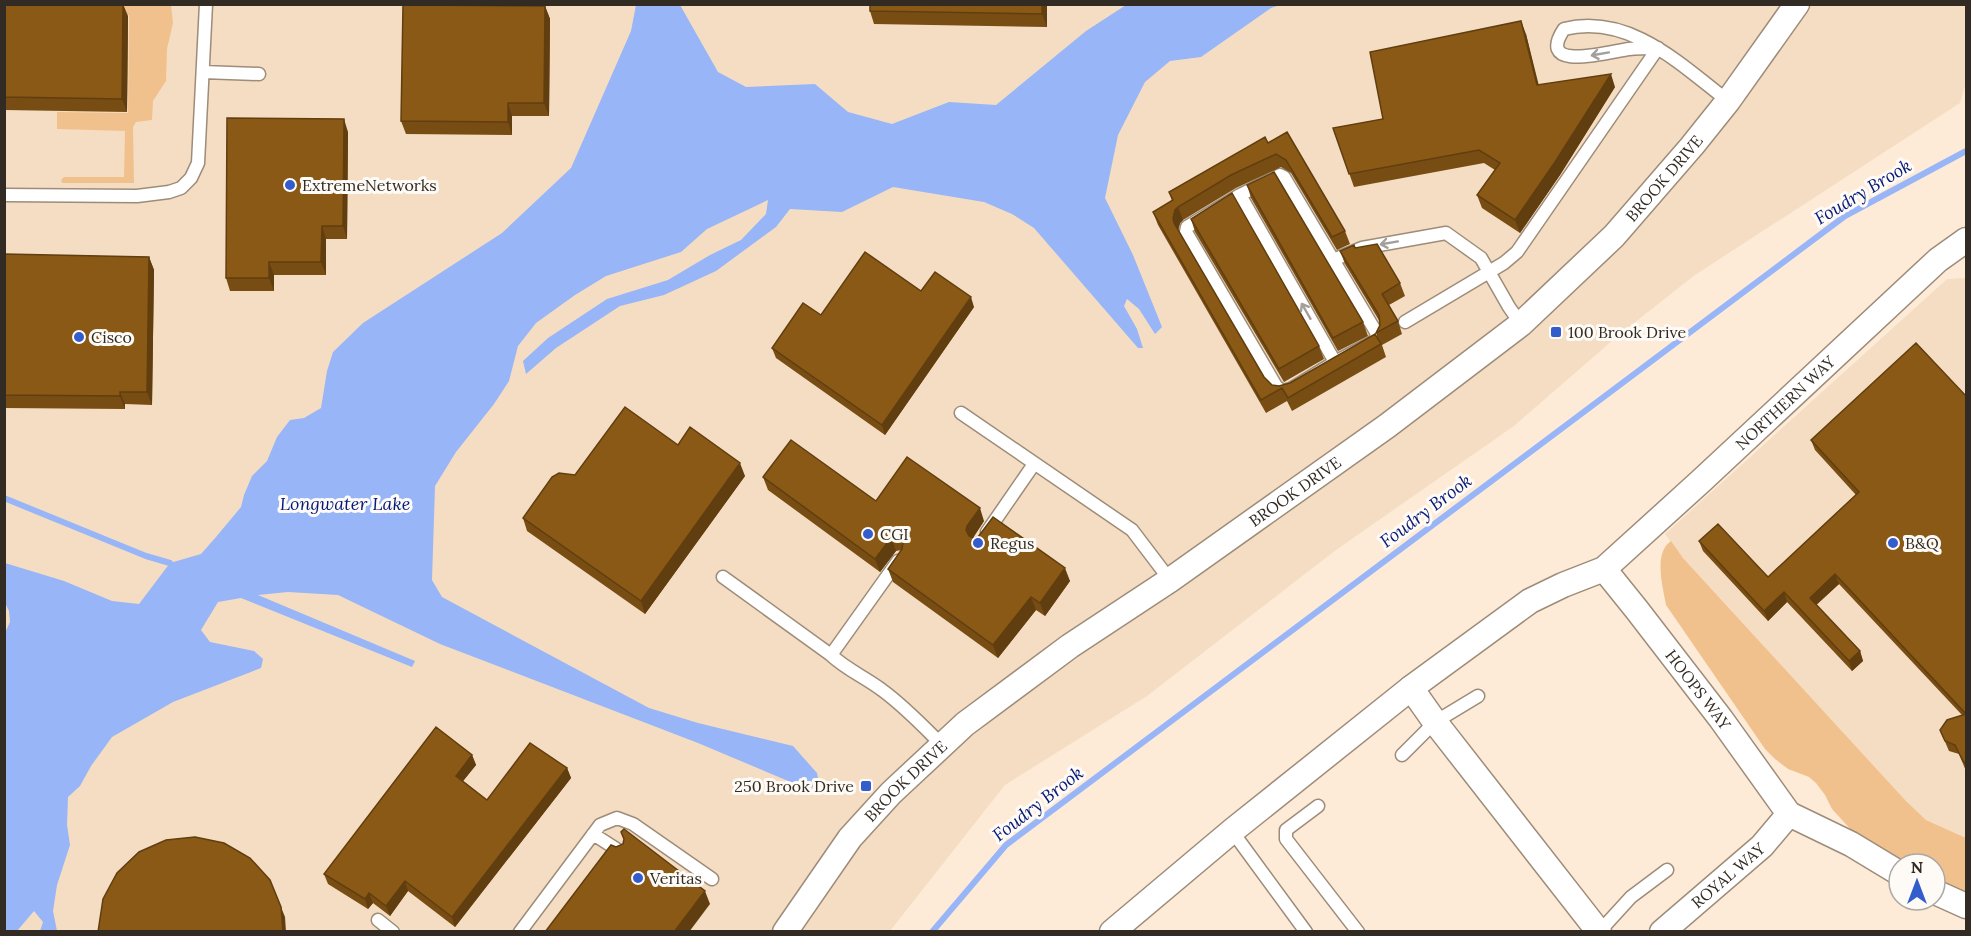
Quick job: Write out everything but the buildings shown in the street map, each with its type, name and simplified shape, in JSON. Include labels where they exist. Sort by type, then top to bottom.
[{"type":"street","name":"BROOK DRIVE","points":[[786,932],[850,838],[891,793],[965,724],[1070,646],[1170,580],[1387,426],[1521,324],[1614,236],[1692,146],[1728,101],[1785,15],[1797,4]]},
{"type":"street","name":"NORTHERN WAY","points":[[1604,569],[1938,260],[1966,240]]},
{"type":"street","points":[[1112,932],[1157,891],[1411,688],[1530,601],[1604,569]]},
{"type":"street","name":"HOOPS WAY","points":[[1604,569],[1721,719],[1789,814]]},
{"type":"street","points":[[1411,688],[1599,932]]},
{"type":"street","points":[[1789,814],[1851,844],[1887,866]]},
{"type":"street","name":"ROYAL WAY","points":[[1664,931],[1762,846],[1789,814]]},
{"type":"street","points":[[1947,897],[1966,906]]},
{"type":"lane","points":[[4,195],[137,196],[181,188],[191,178],[198,163],[206,4]]},
{"type":"lane","points":[[1658,48],[1629,49],[1572,58],[1563,54],[1558,48],[1558,38],[1564,29],[1580,25],[1605,27],[1633,35],[1658,48],[1728,101]]},
{"type":"lane","points":[[1405,322],[1504,263],[1517,252],[1658,48]]},
{"type":"lane","points":[[203,72],[259,74]]},
{"type":"lane","points":[[1276,176],[1284,177],[1376,332],[1377,337],[1373,342],[1291,389],[1282,391],[1276,386],[1187,237],[1187,227],[1240,195],[1276,176]]},
{"type":"lane","points":[[1240,195],[1335,362]]},
{"type":"lane","points":[[1333,260],[1362,248],[1446,233],[1481,258],[1521,324]]},
{"type":"lane","points":[[962,413],[1132,530],[1170,580]]},
{"type":"lane","points":[[979,543],[1035,464]]},
{"type":"lane","points":[[831,655],[900,558]]},
{"type":"lane","points":[[723,577],[831,655],[840,664],[881,689],[907,710],[942,745]]},
{"type":"lane","points":[[1402,755],[1435,722],[1478,696]]},
{"type":"lane","points":[[1318,806],[1287,831],[1286,839],[1358,932]]},
{"type":"lane","points":[[520,932],[600,825],[617,818],[633,824],[712,879]]},
{"type":"lane","points":[[1232,831],[1306,932]]},
{"type":"lane","points":[[593,834],[621,852]]},
{"type":"lane","points":[[1599,932],[1631,897],[1667,870]]},
{"type":"lane","points":[[378,920],[393,932]]},
{"type":"shaded area","points":[[5,5],[1966,5],[1966,83],[1960,103],[1695,275],[1620,334],[1514,426],[1336,550],[1147,696],[1005,785],[890,931],[5,932]]},
{"type":"shaded area","points":[[5,5],[171,5],[173,23],[167,49],[166,81],[153,101],[152,120],[136,122],[133,127],[134,183],[62,183],[61,180],[64,177],[124,177],[125,131],[57,129],[57,112],[128,113],[129,15],[5,13]]},
{"type":"shaded area","points":[[1966,278],[1966,838],[1926,820],[1906,801],[1683,558],[1665,534],[1947,279]]},
{"type":"shaded area","points":[[1671,541],[1683,558],[1906,801],[1926,820],[1966,838],[1966,892],[1947,883],[1947,852],[1889,852],[1853,832],[1832,809],[1816,783],[1809,777],[1788,769],[1765,749],[1666,605],[1661,571],[1665,546]]},
{"type":"water","name":"Longwater Lake","points":[[636,5],[680,5],[718,72],[746,87],[815,84],[848,112],[892,124],[949,102],[996,105],[1086,31],[1126,5],[1280,5],[1271,8],[1201,57],[1170,61],[1145,82],[1118,135],[1105,198],[1133,255],[1162,327],[1155,334],[1139,309],[1127,299],[1124,306],[1137,329],[1143,348],[1138,348],[1034,228],[1012,214],[984,202],[893,187],[842,212],[790,209],[776,227],[716,271],[664,295],[620,306],[556,348],[526,374],[523,361],[548,338],[607,299],[668,280],[741,240],[766,214],[768,200],[707,229],[681,252],[606,276],[536,323],[518,346],[509,381],[456,452],[435,486],[432,580],[442,597],[649,708],[698,723],[793,746],[817,773],[820,789],[793,783],[698,743],[440,644],[338,595],[288,592],[258,595],[415,661],[412,667],[241,598],[218,602],[201,630],[210,642],[254,651],[263,659],[261,668],[173,702],[112,737],[80,786],[68,797],[67,825],[70,845],[57,885],[53,911],[57,931],[40,931],[43,922],[34,911],[17,931],[5,931],[4,635],[10,622],[9,611],[5,603],[5,563],[64,581],[112,601],[139,604],[170,563],[201,554],[241,507],[252,476],[267,461],[277,437],[290,420],[304,418],[321,408],[327,371],[333,352],[363,323],[502,233],[571,168],[631,31]]},
{"type":"waterway","name":"Foudry Brook","points":[[932,932],[1006,845],[1845,216],[1966,151]]},
{"type":"waterway","points":[[4,498],[146,556],[170,563]]},
{"type":"place","name":"ExtremeNetworks","points":[[290,185]]},
{"type":"place","name":"100 Brook Drive","points":[[1556,332]]},
{"type":"place","name":"Cisco","points":[[79,337]]},
{"type":"place","name":"CGI","points":[[868,534]]},
{"type":"place","name":"Regus","points":[[978,543]]},
{"type":"place","name":"B&Q","points":[[1893,543]]},
{"type":"place","name":"250 Brook Drive","points":[[866,786]]},
{"type":"place","name":"Veritas","points":[[638,878]]}]
